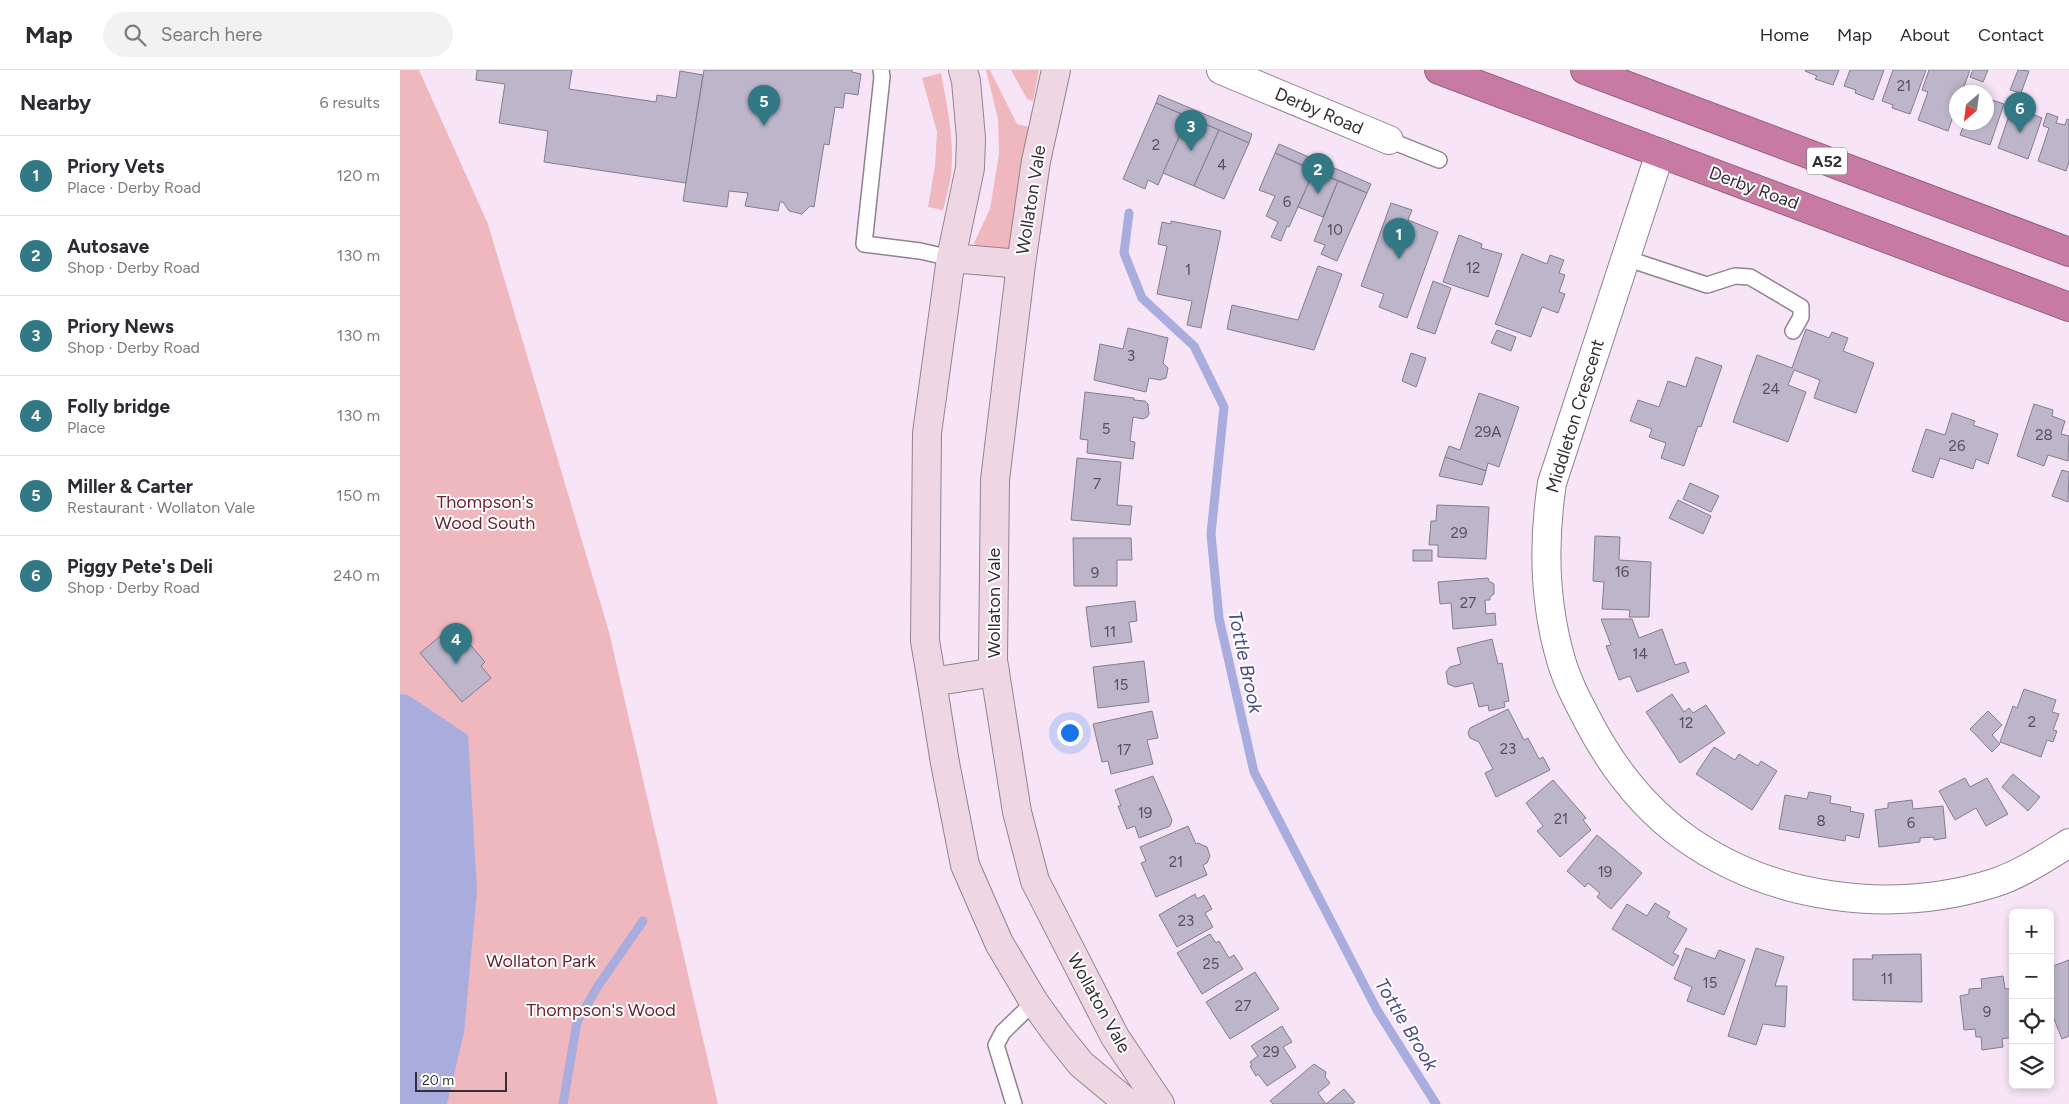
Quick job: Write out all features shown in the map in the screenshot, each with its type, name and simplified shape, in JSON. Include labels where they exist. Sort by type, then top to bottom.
[{"type":"highway","name":"Derby Road","points":[[1438,70],[2069,307]]},
{"type":"highway","name":"A52","points":[[1585,70],[2069,252]]},
{"type":"street","points":[[963,70],[966,82],[970,128],[970,168],[951,258],[927,433],[925,641],[965,865],[999,943],[1034,1002],[1082,1064],[1129,1104]]},
{"type":"street","name":"Wollaton Vale","points":[[1056,70],[1036,161],[1021,264],[995,480],[993,660],[1017,812],[1035,881],[1115,1036],[1160,1104]]},
{"type":"street","name":"Derby Road","points":[[1221,70],[1389,140]]},
{"type":"street","name":"Middleton Crescent","points":[[1660,153],[1552,484],[1546,520],[1545,553],[1547,584],[1561,660],[1573,692],[1592,727],[1623,777],[1648,805],[1684,837],[1751,873],[1799,890],[1854,898],[1916,898],[1994,883],[2038,863],[2069,844]]},
{"type":"street","points":[[951,258],[1021,264]]},
{"type":"street","points":[[932,682],[995,672]]},
{"type":"lane","points":[[881,70],[882,77],[864,244],[920,251],[951,258]]},
{"type":"lane","points":[[1389,140],[1439,160]]},
{"type":"lane","points":[[1625,258],[1707,285],[1735,276],[1750,277],[1801,307],[1801,317],[1793,331]]},
{"type":"lane","points":[[1014,1104],[996,1045],[1003,1032],[1034,1002]]},
{"type":"green space","name":"Wollaton Park","points":[[400,70],[419,70],[488,224],[609,632],[718,1104],[400,1104]]},
{"type":"green space","points":[[986,70],[990,70],[1017,124],[1029,127],[1009,257],[978,254],[974,243],[990,209],[999,154],[998,119]]},
{"type":"green space","points":[[1011,70],[1039,70],[1033,101],[1027,99]]},
{"type":"green space","points":[[941,73],[950,124],[952,149],[951,175],[943,210],[928,207],[935,166],[937,132],[922,78]]},
{"type":"water","points":[[400,694],[408,695],[468,735],[477,891],[464,1033],[447,1104],[400,1104]]},
{"type":"building","points":[[477,70],[572,70],[569,89],[656,102],[657,95],[676,98],[680,71],[703,75],[686,183],[544,162],[548,131],[499,123],[505,84],[476,80]]},
{"type":"building","points":[[704,70],[852,70],[852,72],[861,74],[858,95],[845,93],[843,108],[835,107],[829,145],[824,144],[814,207],[810,206],[802,214],[789,211],[783,202],[780,202],[778,211],[745,206],[748,193],[729,191],[727,207],[683,201]]},
{"type":"building","points":[[1806,70],[1839,70],[1833,85],[1815,79],[1817,76]]},
{"type":"building","points":[[1850,70],[1884,70],[1873,100],[1855,93],[1856,90],[1844,86]]},
{"type":"building","points":[[1893,70],[1926,70],[1910,114],[1892,108],[1893,105],[1882,101]]},
{"type":"building","points":[[1929,70],[1970,70],[1965,85],[1949,85],[1948,131],[1918,120],[1928,92],[1922,90]]},
{"type":"building","points":[[1973,70],[1988,70],[1983,82],[1970,77]]},
{"type":"building","points":[[2018,70],[2029,71],[2021,93],[2010,90]]},
{"type":"building","points":[[1159,95],[1252,134],[1249,143],[1156,103]]},
{"type":"building","points":[[1994,101],[2004,104],[1990,145],[1960,135],[1962,130],[1994,130]]},
{"type":"building","points":[[2014,101],[2029,106],[2027,112],[2042,118],[2028,159],[1998,148]]},
{"type":"building","points":[[1156,103],[1188,117],[1158,185],[1148,180],[1145,189],[1123,179]]},
{"type":"building","points":[[2047,113],[2058,117],[2056,123],[2065,125],[2067,119],[2069,120],[2069,162],[2066,171],[2038,161],[2049,128],[2043,126]]},
{"type":"building","points":[[1188,117],[1219,130],[1194,186],[1163,173]]},
{"type":"building","points":[[1219,130],[1249,143],[1224,199],[1194,186]]},
{"type":"building","points":[[1279,144],[1371,184],[1367,193],[1275,153]]},
{"type":"building","points":[[1275,153],[1314,171],[1281,241],[1271,237],[1278,222],[1266,216],[1275,196],[1259,190]]},
{"type":"building","points":[[1314,171],[1338,181],[1323,217],[1298,207]]},
{"type":"building","points":[[1338,181],[1367,193],[1337,261],[1321,254],[1325,245],[1314,241]]},
{"type":"building","points":[[1391,203],[1412,210],[1408,220],[1438,232],[1407,318],[1379,307],[1384,294],[1361,286]]},
{"type":"building","points":[[1171,221],[1221,231],[1201,328],[1187,325],[1192,301],[1157,294],[1167,246],[1158,244],[1162,222],[1171,224]]},
{"type":"building","points":[[1459,235],[1482,244],[1481,248],[1502,254],[1488,297],[1443,282]]},
{"type":"building","points":[[1522,254],[1547,264],[1550,255],[1564,260],[1559,273],[1565,275],[1559,292],[1565,294],[1558,313],[1542,307],[1531,337],[1495,324]]},
{"type":"building","points":[[1318,266],[1342,274],[1314,350],[1227,329],[1232,305],[1298,320]]},
{"type":"building","points":[[1433,281],[1451,288],[1435,334],[1417,328]]},
{"type":"building","points":[[1128,328],[1168,338],[1163,363],[1168,368],[1166,378],[1160,380],[1149,378],[1146,392],[1094,380],[1100,344],[1123,349]]},
{"type":"building","points":[[1806,329],[1829,338],[1832,332],[1848,338],[1843,351],[1874,363],[1856,413],[1814,398],[1820,380],[1794,370],[1788,385],[1806,392],[1788,442],[1733,422],[1757,355],[1792,368]]},
{"type":"building","points":[[1497,330],[1516,337],[1511,351],[1491,343]]},
{"type":"building","points":[[1411,353],[1426,358],[1416,387],[1402,381]]},
{"type":"building","points":[[1696,357],[1722,366],[1701,427],[1698,426],[1684,466],[1661,458],[1666,443],[1649,437],[1652,429],[1630,421],[1638,400],[1659,407],[1668,381],[1686,387]]},
{"type":"building","points":[[1085,392],[1134,398],[1134,400],[1145,401],[1148,404],[1149,414],[1147,417],[1143,419],[1133,417],[1130,441],[1135,442],[1133,459],[1087,453],[1088,440],[1080,439]]},
{"type":"building","points":[[1479,393],[1519,407],[1499,467],[1488,463],[1486,471],[1445,457],[1449,446],[1460,450]]},
{"type":"building","points":[[2034,404],[2053,410],[2052,416],[2065,421],[2061,434],[2069,436],[2068,461],[2048,455],[2044,466],[2017,456]]},
{"type":"building","points":[[1952,413],[1975,421],[1973,425],[1998,434],[1988,464],[1976,459],[1973,469],[1940,458],[1933,478],[1912,471],[1926,429],[1945,435]]},
{"type":"building","points":[[1445,457],[1486,471],[1482,485],[1439,476]]},
{"type":"building","points":[[1077,458],[1121,462],[1117,505],[1132,506],[1130,525],[1071,520]]},
{"type":"building","points":[[2062,470],[2069,472],[2068,502],[2052,496]]},
{"type":"building","points":[[1690,483],[1719,496],[1711,512],[1683,499]]},
{"type":"building","points":[[1678,500],[1711,516],[1703,534],[1669,518]]},
{"type":"building","points":[[1437,505],[1489,507],[1486,559],[1438,557],[1438,545],[1429,545],[1431,521],[1436,521]]},
{"type":"building","points":[[1595,536],[1620,537],[1619,560],[1651,562],[1649,617],[1629,617],[1630,610],[1602,609],[1604,582],[1593,581]]},
{"type":"building","points":[[1073,538],[1131,538],[1132,560],[1117,560],[1117,586],[1074,586]]},
{"type":"building","points":[[1413,550],[1432,550],[1432,561],[1413,561]]},
{"type":"building","points":[[1488,578],[1494,584],[1494,594],[1490,597],[1490,600],[1485,600],[1486,614],[1495,613],[1496,625],[1453,629],[1451,603],[1440,604],[1438,582]]},
{"type":"building","points":[[1135,601],[1137,621],[1129,622],[1132,642],[1091,647],[1086,607]]},
{"type":"building","points":[[1601,619],[1632,619],[1639,638],[1662,629],[1675,665],[1685,662],[1689,672],[1637,692],[1630,676],[1619,680],[1606,646],[1611,645]]},
{"type":"building","points":[[450,628],[462,643],[466,640],[485,662],[481,666],[491,678],[462,702],[420,653]]},
{"type":"building","points":[[1492,639],[1498,664],[1502,663],[1509,701],[1504,702],[1505,707],[1489,711],[1488,705],[1479,707],[1473,683],[1455,687],[1448,684],[1446,672],[1450,667],[1461,664],[1457,648]]},
{"type":"building","points":[[1144,661],[1149,702],[1098,708],[1093,667]]},
{"type":"building","points":[[2024,689],[2056,700],[2052,712],[2059,714],[2053,730],[2057,731],[2053,742],[2047,740],[2041,757],[2000,742],[2013,706],[2017,708]]},
{"type":"building","points":[[1672,694],[1684,712],[1689,708],[1693,713],[1706,705],[1725,733],[1680,763],[1646,712]]},
{"type":"building","points":[[1508,709],[1524,740],[1528,738],[1539,759],[1543,757],[1550,770],[1496,797],[1485,773],[1493,769],[1479,742],[1470,738],[1468,733],[1470,728]]},
{"type":"building","points":[[1152,711],[1158,738],[1147,740],[1153,764],[1111,774],[1108,761],[1102,762],[1093,724]]},
{"type":"building","points":[[1988,711],[2002,725],[1992,735],[2000,744],[1992,752],[1970,729]]},
{"type":"building","points":[[1714,747],[1735,760],[1739,754],[1758,766],[1761,761],[1777,771],[1752,810],[1696,774]]},
{"type":"building","points":[[2013,774],[2040,797],[2028,811],[2002,787]]},
{"type":"building","points":[[1153,776],[1172,820],[1170,826],[1139,838],[1135,826],[1127,829],[1118,806],[1121,806],[1115,790]]},
{"type":"building","points":[[1965,778],[1970,787],[1987,778],[2008,814],[1986,826],[1976,808],[1955,820],[1939,791]]},
{"type":"building","points":[[1553,780],[1586,818],[1583,820],[1591,830],[1560,857],[1537,831],[1543,826],[1526,803]]},
{"type":"building","points":[[1809,792],[1831,796],[1830,803],[1851,807],[1850,811],[1864,814],[1859,838],[1846,835],[1845,841],[1779,829],[1785,795],[1807,799]]},
{"type":"building","points":[[1912,800],[1913,809],[1943,806],[1946,838],[1934,840],[1934,837],[1920,838],[1920,842],[1879,847],[1875,810],[1888,808],[1888,803]]},
{"type":"building","points":[[1188,826],[1196,844],[1207,847],[1210,856],[1207,863],[1203,865],[1207,875],[1156,897],[1141,863],[1146,861],[1140,847]]},
{"type":"building","points":[[1597,835],[1642,873],[1611,909],[1597,897],[1600,893],[1588,883],[1585,887],[1567,871]]},
{"type":"building","points":[[1195,894],[1197,899],[1204,895],[1212,909],[1205,913],[1213,927],[1177,947],[1159,915]]},
{"type":"building","points":[[1655,903],[1670,912],[1667,917],[1687,929],[1673,953],[1679,956],[1673,966],[1612,929],[1627,904],[1647,916]]},
{"type":"building","points":[[1210,934],[1216,943],[1219,941],[1229,958],[1234,955],[1243,969],[1202,994],[1177,953]]},
{"type":"building","points":[[1686,948],[1715,959],[1719,950],[1745,960],[1724,1015],[1687,1001],[1692,987],[1674,979]]},
{"type":"building","points":[[1756,948],[1784,957],[1775,986],[1787,986],[1785,1027],[1763,1024],[1756,1045],[1728,1036]]},
{"type":"building","points":[[1921,954],[1922,1002],[1853,1000],[1853,959],[1873,959],[1872,955]]},
{"type":"building","points":[[2069,960],[2069,1036],[2062,1039],[2054,1019],[2054,966]]},
{"type":"building","points":[[1255,972],[1279,1009],[1230,1039],[1206,1002]]},
{"type":"building","points":[[2003,976],[2005,989],[2009,988],[2009,1038],[2002,1039],[2003,1047],[1982,1050],[1981,1037],[1976,1037],[1975,1029],[1964,1030],[1960,996],[1969,994],[1969,989],[1982,988],[1981,979]]},
{"type":"building","points":[[1282,1026],[1292,1042],[1283,1047],[1296,1067],[1267,1086],[1258,1074],[1256,1076],[1250,1066],[1252,1065],[1250,1062],[1258,1056],[1251,1046]]},
{"type":"building","points":[[1314,1064],[1326,1072],[1325,1077],[1330,1083],[1318,1093],[1326,1104],[1273,1104],[1270,1101]]},
{"type":"building","points":[[1344,1089],[1355,1102],[1352,1104],[1326,1104]]},
{"type":"waterway","name":"Tottle Brook","points":[[1129,213],[1124,253],[1142,298],[1194,346],[1224,407],[1211,534],[1219,618],[1254,772],[1377,1010],[1436,1104]]},
{"type":"waterway","points":[[563,1104],[577,1022],[598,986],[643,921]]},
{"type":"place","name":"Miller & Carter","points":[[764,126]]},
{"type":"place","name":"Piggy Pete's Deli","points":[[2020,133]]},
{"type":"place","name":"Priory News","points":[[1191,151]]},
{"type":"place","name":"Autosave","points":[[1318,194]]},
{"type":"place","name":"Priory Vets","points":[[1399,259]]},
{"type":"place","name":"Folly bridge","points":[[456,664]]},
{"type":"park label","name":"Thompson's Wood South","points":[[485,512]]},
{"type":"park label","name":"Thompson's Wood","points":[[601,1010]]}]
